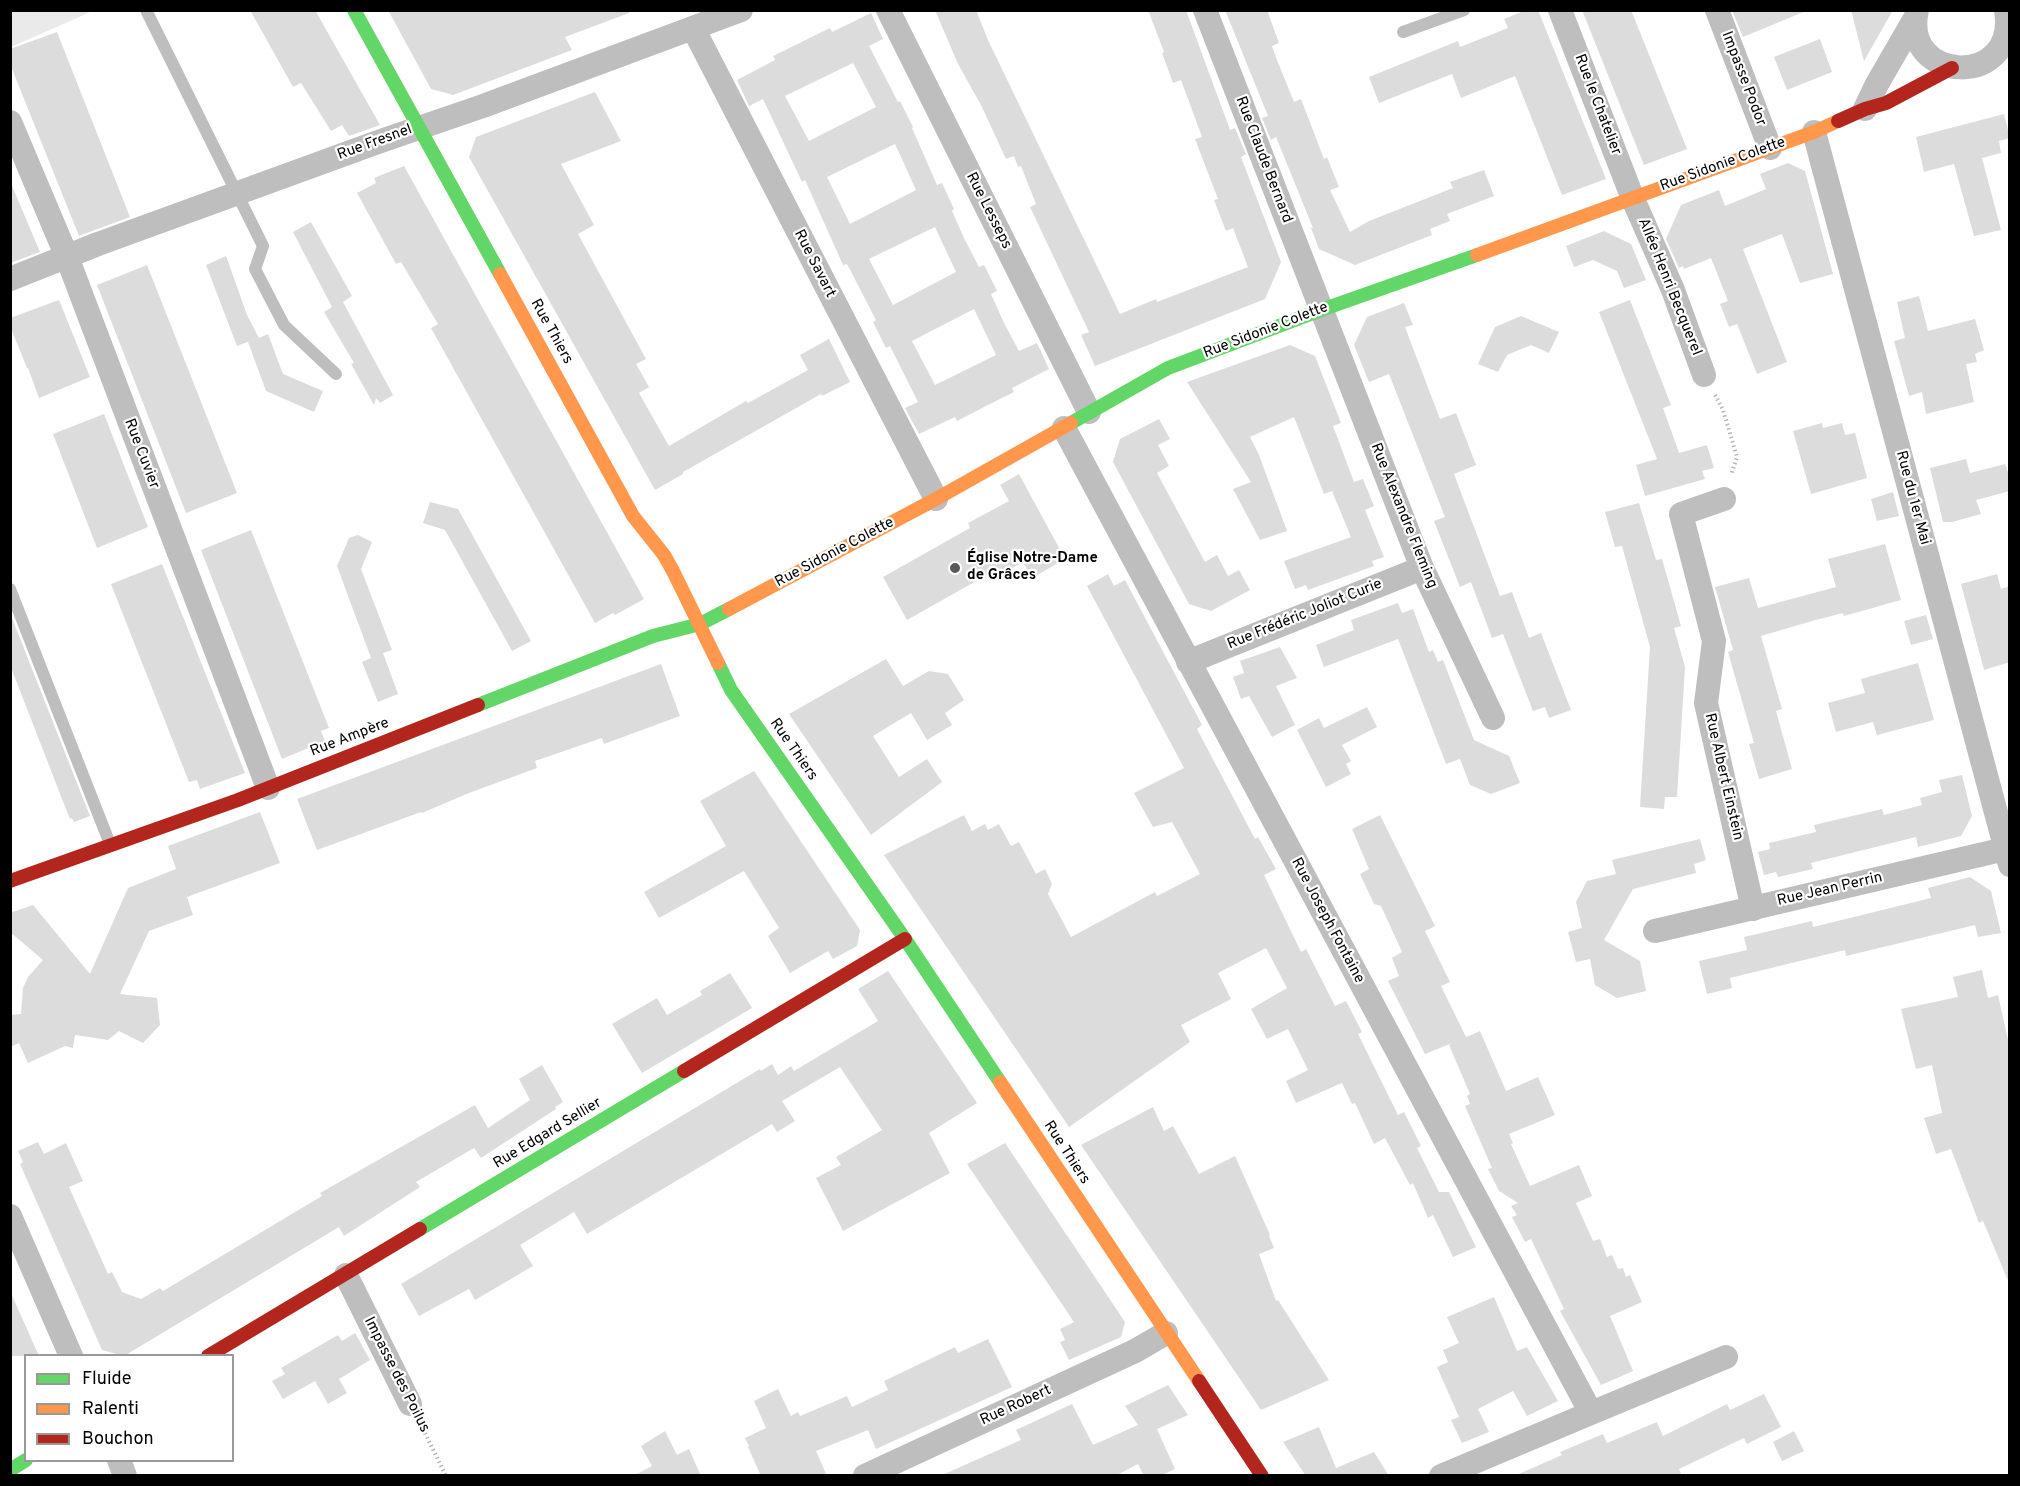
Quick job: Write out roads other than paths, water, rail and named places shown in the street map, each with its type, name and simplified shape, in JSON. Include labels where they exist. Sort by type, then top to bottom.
[{"type":"street","name":"Rue Thiers","points":[[354,10],[633,516],[664,555],[731,690],[905,939],[1262,1476]]},
{"type":"street","name":"Rue Fresnel","points":[[10,279],[741,10]]},
{"type":"street","name":"Rue Lesseps","points":[[888,10],[1089,412]]},
{"type":"street","name":"Rue Claude Bernard","points":[[1205,10],[1321,310]]},
{"type":"street","name":"Rue le Chatelier","points":[[1560,10],[1633,199]]},
{"type":"street","name":"Impasse Podor","points":[[1717,10],[1770,148]]},
{"type":"street","points":[[1916,15],[1916,36],[1924,51],[1936,62],[1952,68],[1969,68],[1986,62],[2004,48],[2008,22],[2006,10]]},
{"type":"street","points":[[1865,109],[1916,15]]},
{"type":"street","name":"Rue Savart","points":[[693,28],[936,499]]},
{"type":"street","name":"Rue Sidonie Colette","points":[[700,624],[936,499],[1168,368],[1321,310],[1814,132],[1865,109],[1886,103],[1952,68]]},
{"type":"street","name":"Rue Cuvier","points":[[10,122],[67,257],[268,788]]},
{"type":"street","name":"Rue du 1er Mai","points":[[1814,132],[2008,857]]},
{"type":"street","name":"Allée Henri Becquerel","points":[[1633,199],[1673,290],[1704,375]]},
{"type":"street","name":"Rue Alexandre Fleming","points":[[1321,310],[1422,568],[1493,718]]},
{"type":"street","name":"Rue Joseph Fontaine","points":[[1064,428],[1591,1413]]},
{"type":"street","name":"Rue Albert Einstein","points":[[1724,499],[1681,514],[1714,641],[1706,703],[1753,909]]},
{"type":"street","name":"Rue Frédéric Joliot Curie","points":[[1188,662],[1422,568]]},
{"type":"street","name":"Rue Ampère","points":[[10,881],[268,788],[653,636],[700,624]]},
{"type":"street","name":"Rue Jean Perrin","points":[[1655,931],[2008,857]]},
{"type":"street","name":"Rue Edgard Sellier","points":[[211,1354],[905,939]]},
{"type":"street","points":[[10,1216],[70,1354]]},
{"type":"street","name":"Impasse des Poilus","points":[[346,1275],[410,1404]]},
{"type":"street","name":"Rue Robert","points":[[865,1476],[1134,1351],[1166,1333]]},
{"type":"street","points":[[1440,1476],[1726,1357]]},
{"type":"street","points":[[10,1470],[24,1462]]},
{"type":"street","points":[[119,1462],[125,1476]]},
{"type":"lane","points":[[146,10],[263,246],[255,269],[284,325],[336,374]]},
{"type":"lane","points":[[1403,32],[1464,10]]},
{"type":"lane","points":[[10,590],[111,845]]},
{"type":"place","name":"Église Notre-Dame de Grâces","points":[[955,568]]}]
